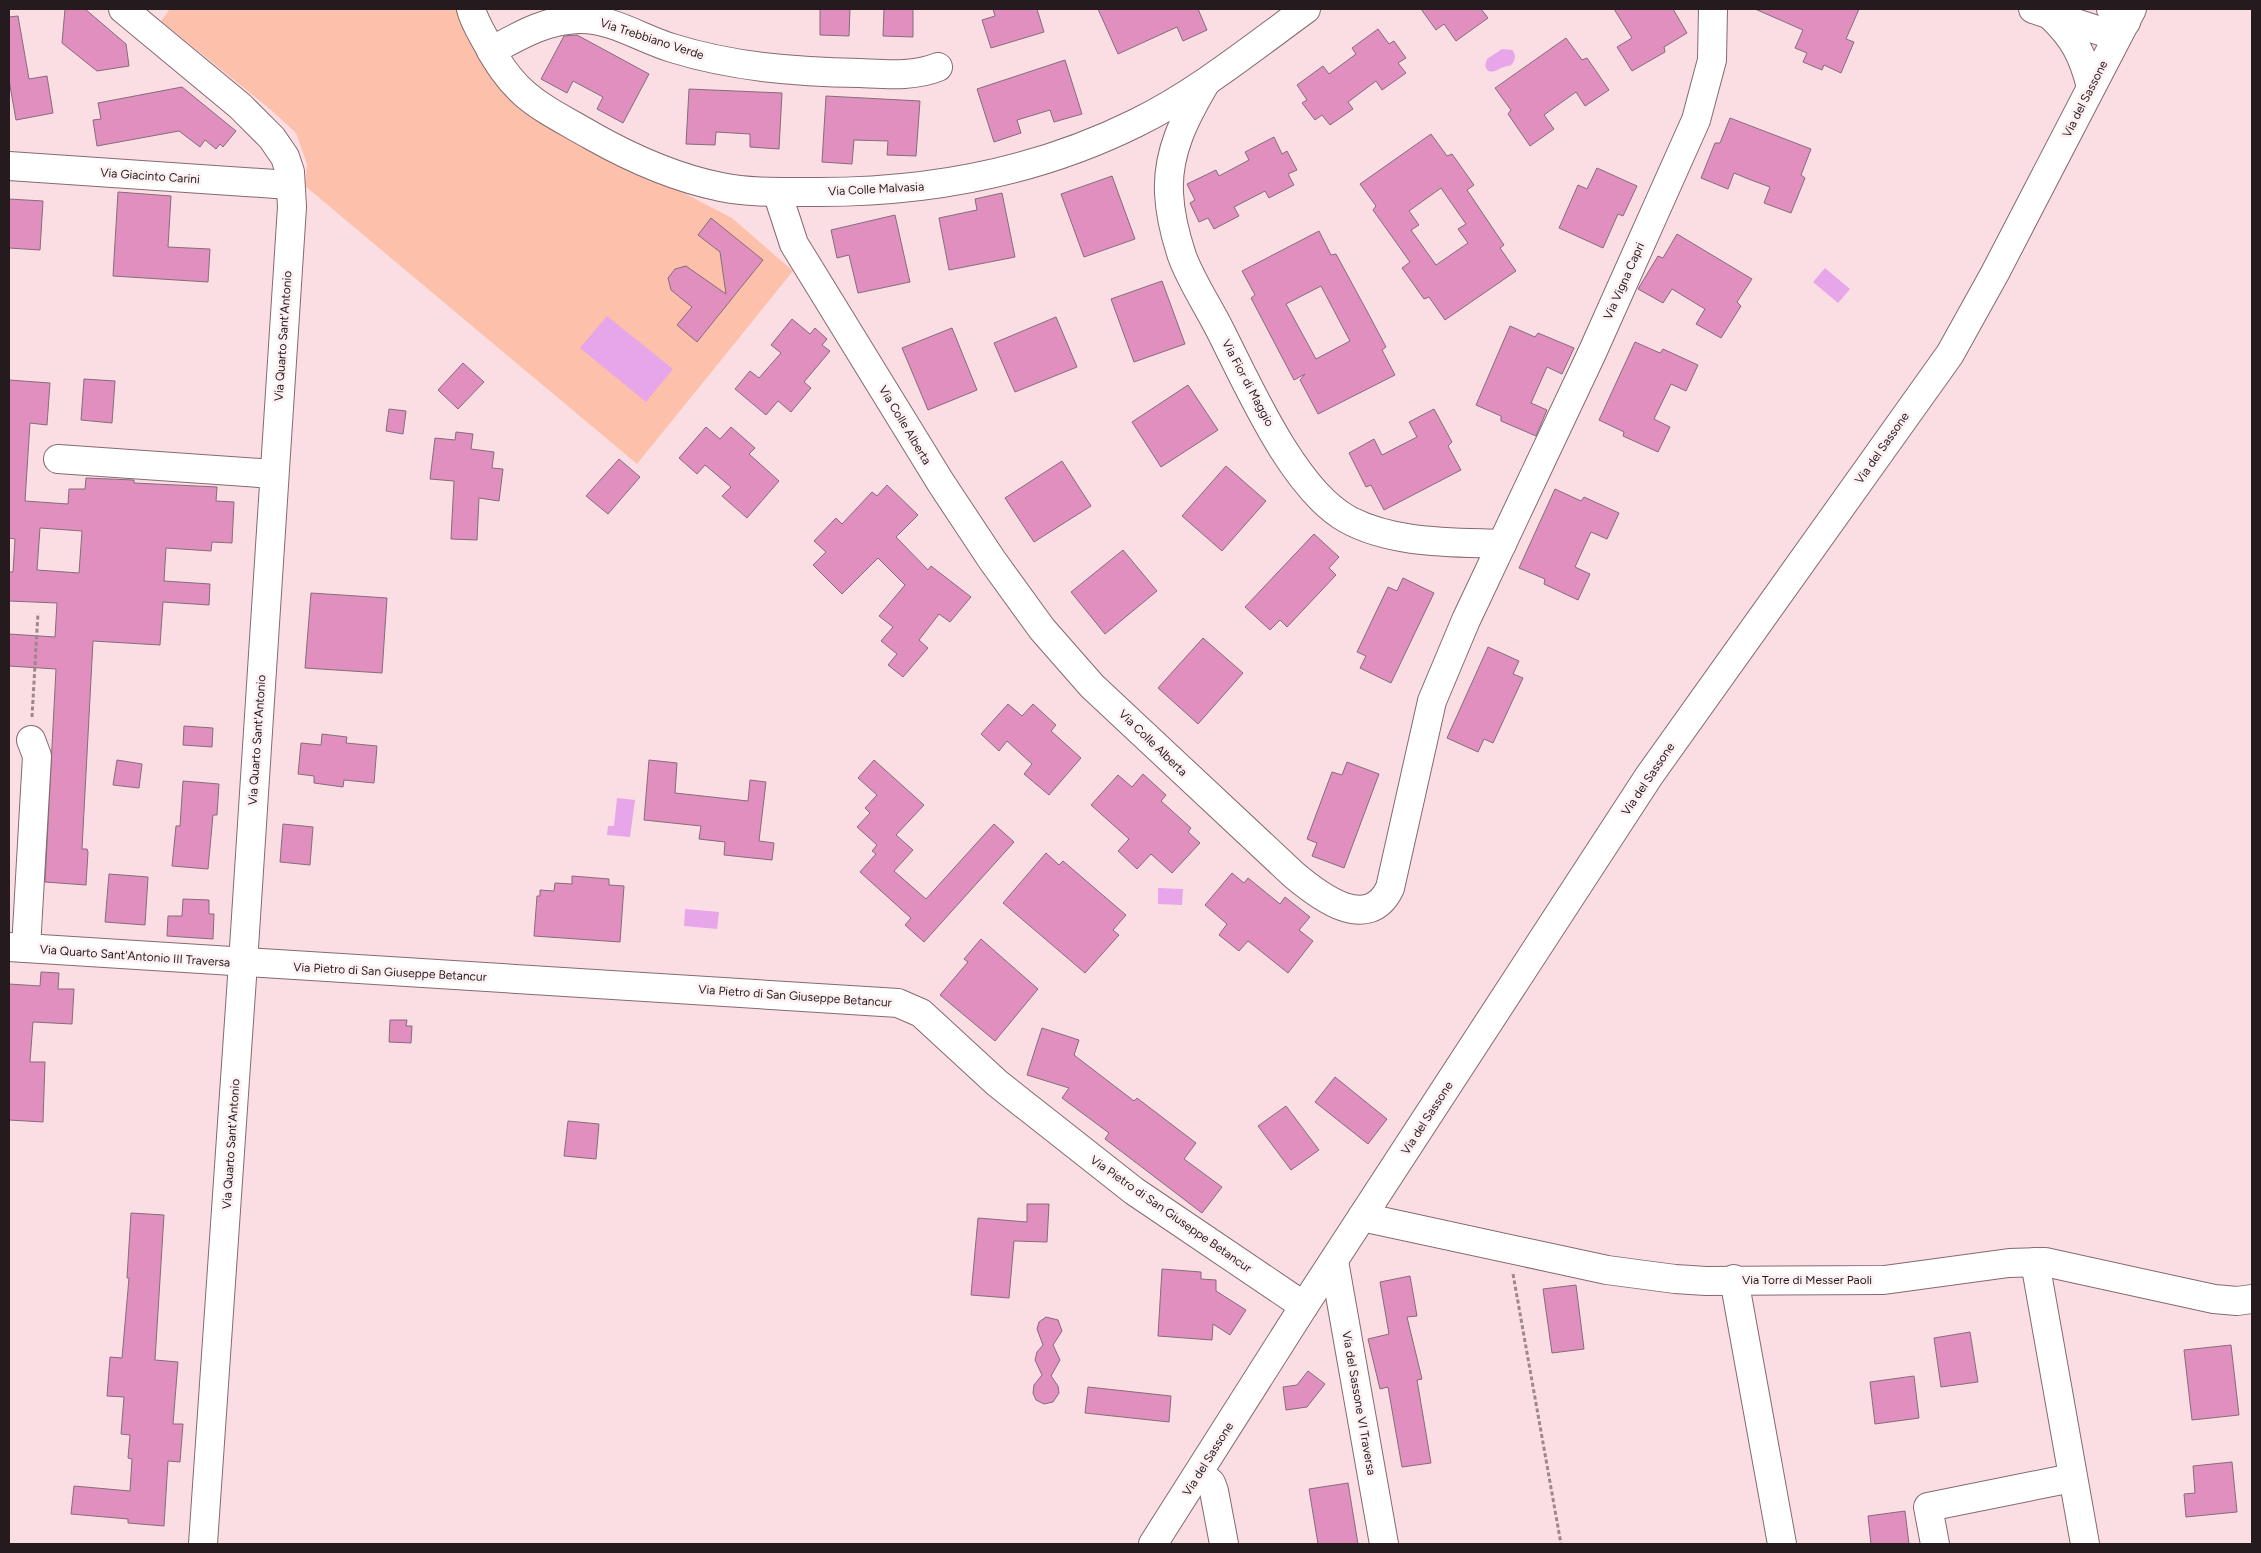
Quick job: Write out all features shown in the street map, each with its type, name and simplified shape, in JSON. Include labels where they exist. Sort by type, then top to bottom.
[{"type":"street","name":"Via Quarto Sant'Antonio","points":[[123,9],[262,126],[279,147],[285,158],[290,172],[292,207],[244,963],[203,1544]]},
{"type":"street","name":"Via Colle Malvasia","points":[[470,9],[506,76],[534,104],[617,150],[683,176],[722,187],[777,192],[894,190],[978,179],[1031,164],[1110,136],[1139,122],[1247,54],[1306,9]]},
{"type":"street","name":"Via Vigna Capri","points":[[1502,544],[1592,353],[1696,120],[1712,60],[1714,9]]},
{"type":"street","points":[[2042,12],[2100,31],[2122,18]]},
{"type":"street","points":[[2042,12],[2077,46],[2084,58],[2091,86]]},
{"type":"street","name":"Via del Sassone","points":[[1153,1544],[1304,1306],[1648,776],[1950,354],[2008,248],[2091,86],[2122,18]]},
{"type":"street","name":"Via Trebbiano Verde","points":[[491,51],[541,25],[565,20],[587,19],[595,20],[689,52],[772,68],[804,72],[890,74],[926,72],[938,67]]},
{"type":"street","name":"Via Fior di Maggio","points":[[1207,80],[1189,112],[1175,143],[1170,168],[1169,193],[1173,224],[1183,258],[1269,425],[1312,490],[1331,509],[1366,528],[1423,539],[1502,544]]},
{"type":"street","name":"Via Giacinto Carini","points":[[9,166],[290,185]]},
{"type":"street","name":"Via Colle Alberta","points":[[777,192],[794,244],[941,483],[992,560],[1042,629],[1092,686],[1294,875],[1328,900],[1341,906],[1365,910],[1378,904],[1387,895],[1392,882],[1432,702],[1466,620],[1502,544]]},
{"type":"street","points":[[58,459],[274,474]]},
{"type":"street","name":"Via Quarto Sant'Antonio III Traversa","points":[[31,740],[37,756],[17,948],[244,963]]},
{"type":"street","name":"Via Pietro di San Giuseppe Betancur","points":[[244,963],[889,1002],[906,1005],[921,1013],[997,1083],[1109,1172],[1304,1306]]},
{"type":"street","name":"Via Torre di Messer Paoli","points":[[1362,1218],[1607,1270],[1659,1277],[1706,1281],[1734,1279],[1884,1280],[2000,1264],[2035,1262],[2073,1266],[2214,1300],[2237,1301],[2252,1299]]},
{"type":"street","name":"Via del Sassone VI Traversa","points":[[1334,1261],[1384,1544]]},
{"type":"street","points":[[2035,1262],[2085,1544]]},
{"type":"street","points":[[1734,1279],[1782,1544]]},
{"type":"street","points":[[1198,1473],[1211,1483],[1214,1491],[1224,1544]]},
{"type":"street","points":[[1935,1544],[1928,1506],[2072,1478]]},
{"type":"path","points":[[31,740],[38,613]]},
{"type":"path","points":[[1508,1248],[1561,1544]]},
{"type":"shaded area","points":[[170,9],[459,9],[470,38],[620,160],[732,218],[793,271],[637,464],[305,186],[307,164],[296,133],[271,110],[161,21]]},
{"type":"shaded area","points":[[1502,49],[1514,52],[1515,58],[1513,63],[1510,66],[1491,72],[1488,71],[1485,66],[1487,59]]},
{"type":"shaded area","points":[[1825,268],[1850,289],[1838,303],[1813,282]]},
{"type":"shaded area","points":[[607,316],[673,369],[646,402],[580,348]]},
{"type":"shaded area","points":[[617,798],[635,800],[630,837],[607,835],[608,826],[614,826]]},
{"type":"shaded area","points":[[1158,888],[1183,889],[1182,905],[1158,904]]},
{"type":"shaded area","points":[[685,909],[719,912],[717,929],[684,926]]},
{"type":"building","points":[[65,9],[85,9],[126,44],[129,66],[97,71],[62,43]]},
{"type":"building","points":[[820,9],[850,9],[849,36],[820,35]]},
{"type":"building","points":[[884,9],[913,9],[913,37],[883,36]]},
{"type":"building","points":[[993,9],[1037,9],[1044,32],[991,48],[982,20],[995,16]]},
{"type":"building","points":[[1098,9],[1198,9],[1207,30],[1183,41],[1177,27],[1118,54]]},
{"type":"building","points":[[1421,9],[1481,9],[1488,18],[1456,41],[1444,24],[1436,30]]},
{"type":"building","points":[[1614,9],[1673,9],[1687,33],[1664,47],[1665,52],[1632,71],[1617,47],[1632,38]]},
{"type":"building","points":[[1755,9],[1859,9],[1846,39],[1854,42],[1841,73],[1824,65],[1822,70],[1803,62],[1807,53],[1795,48],[1803,30]]},
{"type":"building","points":[[18,16],[29,79],[47,76],[53,113],[16,120],[9,80],[9,17]]},
{"type":"building","points":[[1378,29],[1389,44],[1394,41],[1406,58],[1398,63],[1406,73],[1382,90],[1376,81],[1348,102],[1353,109],[1330,125],[1322,115],[1315,120],[1302,103],[1307,100],[1297,85],[1323,66],[1329,74],[1356,54],[1352,48]]},
{"type":"building","points":[[577,35],[649,74],[623,123],[597,109],[603,97],[573,81],[567,93],[541,79],[564,36]]},
{"type":"building","points":[[1566,38],[1582,60],[1587,58],[1609,90],[1585,106],[1576,92],[1544,115],[1554,129],[1530,146],[1508,114],[1511,110],[1495,88]]},
{"type":"building","points":[[1065,60],[1082,114],[1054,122],[1050,110],[1017,120],[1021,133],[994,142],[977,89]]},
{"type":"building","points":[[182,87],[236,131],[223,147],[220,144],[216,149],[205,140],[200,147],[179,131],[97,146],[93,120],[101,119],[98,103]]},
{"type":"building","points":[[689,89],[782,93],[779,149],[750,147],[750,134],[716,132],[715,145],[686,144]]},
{"type":"building","points":[[826,96],[920,101],[916,156],[887,155],[888,141],[854,140],[852,164],[822,162]]},
{"type":"building","points":[[1730,118],[1811,149],[1801,175],[1805,178],[1791,213],[1764,203],[1770,187],[1734,173],[1728,189],[1701,178],[1715,143],[1720,143]]},
{"type":"building","points":[[1431,134],[1447,156],[1452,154],[1474,185],[1467,190],[1504,245],[1500,248],[1516,271],[1445,320],[1429,297],[1424,299],[1402,268],[1410,262],[1373,210],[1376,206],[1360,184]],"holes":[[[1441,188],[1466,224],[1458,229],[1468,243],[1436,265],[1411,230],[1419,225],[1409,211]]]},
{"type":"building","points":[[1274,137],[1282,154],[1287,151],[1297,170],[1288,174],[1294,185],[1269,198],[1265,191],[1234,207],[1239,216],[1214,229],[1208,218],[1199,222],[1190,203],[1195,200],[1187,184],[1216,170],[1219,176],[1249,160],[1245,152]]},
{"type":"building","points":[[1597,168],[1637,186],[1623,216],[1618,214],[1603,248],[1559,228],[1578,185],[1587,189]]},
{"type":"building","points":[[1112,176],[1135,239],[1084,257],[1061,194]]},
{"type":"building","points":[[118,192],[171,196],[168,247],[210,249],[208,282],[113,276]]},
{"type":"building","points":[[1002,193],[1015,257],[949,270],[939,218],[977,210],[975,199]]},
{"type":"building","points":[[9,199],[43,201],[40,250],[9,248]]},
{"type":"building","points":[[895,215],[910,282],[858,293],[849,255],[837,258],[831,230]]},
{"type":"building","points":[[711,218],[763,260],[697,342],[677,325],[692,307],[671,290],[668,278],[675,269],[686,266],[726,294],[720,252],[698,235]]},
{"type":"building","points":[[1319,231],[1331,255],[1336,254],[1386,347],[1382,350],[1395,375],[1318,414],[1300,380],[1305,374],[1294,380],[1251,298],[1255,295],[1242,271]],"holes":[[[1321,286],[1350,341],[1316,359],[1286,304]]]},
{"type":"building","points":[[1677,234],[1752,279],[1737,302],[1741,306],[1721,338],[1696,324],[1705,309],[1672,289],[1663,303],[1638,289],[1658,256],[1663,258]]},
{"type":"building","points":[[1162,281],[1185,344],[1134,362],[1111,299]]},
{"type":"building","points":[[1056,317],[1077,367],[1015,392],[994,343]]},
{"type":"building","points":[[792,319],[810,334],[815,328],[827,339],[822,345],[830,351],[804,382],[811,388],[791,412],[778,401],[766,415],[735,389],[750,371],[759,378],[781,353],[771,345]]},
{"type":"building","points":[[1510,326],[1535,337],[1538,333],[1574,348],[1562,374],[1547,367],[1531,403],[1547,410],[1536,436],[1501,421],[1501,416],[1476,405]]},
{"type":"building","points":[[952,328],[977,390],[928,410],[902,348]]},
{"type":"building","points":[[1635,342],[1660,353],[1663,349],[1698,365],[1686,391],[1671,384],[1654,419],[1670,427],[1658,452],[1623,436],[1624,432],[1599,420]]},
{"type":"building","points":[[463,363],[484,382],[458,409],[438,390]]},
{"type":"building","points":[[84,379],[115,381],[112,423],[81,420]]},
{"type":"building","points":[[9,380],[50,383],[47,425],[30,423],[25,501],[68,504],[69,489],[85,489],[86,478],[134,480],[134,483],[217,487],[216,501],[234,502],[232,543],[212,542],[211,551],[166,548],[164,581],[210,584],[209,605],[163,602],[160,645],[93,641],[82,849],[87,849],[88,852],[86,885],[45,882],[56,669],[9,666],[9,634],[55,637],[57,603],[9,601],[9,572],[13,572],[15,539],[9,538]],"holes":[[[40,528],[82,531],[79,573],[37,570]]]},
{"type":"building","points":[[1188,385],[1218,430],[1161,467],[1132,422]]},
{"type":"building","points":[[389,409],[406,411],[403,434],[386,431]]},
{"type":"building","points":[[1434,409],[1452,442],[1448,446],[1461,470],[1384,510],[1371,485],[1366,487],[1349,453],[1374,439],[1382,455],[1417,437],[1409,422]]},
{"type":"building","points":[[706,427],[720,439],[731,427],[755,448],[749,454],[779,481],[747,518],[722,496],[731,487],[705,465],[697,474],[679,458]]},
{"type":"building","points":[[456,432],[473,434],[471,449],[494,452],[492,468],[503,469],[499,501],[479,498],[477,540],[451,539],[454,481],[430,479],[435,438],[455,440]]},
{"type":"building","points":[[619,459],[640,477],[608,514],[586,496]]},
{"type":"building","points":[[1062,461],[1091,506],[1034,542],[1005,498]]},
{"type":"building","points":[[1226,466],[1266,501],[1222,551],[1182,516]]},
{"type":"building","points":[[887,485],[918,515],[896,537],[928,570],[931,566],[971,597],[950,622],[939,614],[919,640],[928,648],[903,677],[888,665],[897,654],[881,641],[893,627],[879,616],[905,585],[878,558],[842,594],[813,565],[826,552],[814,541],[836,518],[842,524],[872,492],[877,496]]},
{"type":"building","points":[[1555,489],[1581,501],[1584,497],[1619,513],[1607,539],[1591,532],[1575,567],[1590,574],[1578,600],[1544,584],[1545,579],[1519,568]]},
{"type":"building","points":[[1314,534],[1339,557],[1329,568],[1336,575],[1287,627],[1280,620],[1270,630],[1245,607]]},
{"type":"building","points":[[1123,550],[1157,591],[1105,634],[1071,592]]},
{"type":"building","points":[[1403,578],[1434,593],[1391,683],[1360,668],[1366,656],[1357,652],[1388,587],[1397,591]]},
{"type":"building","points":[[311,593],[387,598],[382,673],[305,668]]},
{"type":"building","points":[[1203,638],[1243,673],[1198,724],[1158,688]]},
{"type":"building","points":[[1488,647],[1519,661],[1513,674],[1523,678],[1493,743],[1484,739],[1478,752],[1447,738]]},
{"type":"building","points":[[1008,704],[1022,716],[1033,704],[1056,725],[1051,731],[1081,758],[1049,795],[1024,774],[1032,764],[1007,741],[999,751],[981,734]]},
{"type":"building","points":[[184,726],[213,728],[212,747],[183,745]]},
{"type":"building","points":[[322,734],[347,737],[346,743],[377,746],[374,783],[344,780],[343,787],[314,783],[314,776],[298,774],[301,743],[321,745]]},
{"type":"building","points":[[117,760],[142,764],[139,788],[113,785]]},
{"type":"building","points":[[649,760],[677,763],[675,793],[748,801],[750,780],[766,782],[759,841],[774,843],[772,860],[724,855],[725,842],[699,839],[701,826],[644,820]]},
{"type":"building","points":[[874,760],[924,805],[896,835],[913,850],[894,871],[926,899],[994,824],[1014,842],[924,942],[905,925],[911,918],[860,872],[876,854],[872,851],[877,845],[857,827],[870,813],[865,808],[877,795],[858,778]]},
{"type":"building","points":[[1347,762],[1379,774],[1344,868],[1312,856],[1317,843],[1307,839],[1332,772],[1342,775]]},
{"type":"building","points":[[1143,774],[1166,795],[1161,801],[1191,828],[1188,832],[1200,843],[1172,873],[1151,854],[1137,869],[1118,851],[1129,839],[1091,805],[1118,775],[1132,787]]},
{"type":"building","points":[[183,781],[219,784],[217,815],[213,815],[208,869],[172,866],[176,826],[180,826]]},
{"type":"building","points":[[283,824],[313,827],[310,865],[280,862]]},
{"type":"building","points":[[1046,853],[1059,865],[1063,861],[1126,915],[1113,930],[1119,935],[1085,973],[1003,903]]},
{"type":"building","points":[[1232,873],[1244,883],[1248,878],[1280,904],[1285,897],[1310,917],[1299,930],[1313,941],[1288,973],[1248,941],[1239,951],[1219,935],[1227,924],[1205,905]]},
{"type":"building","points":[[109,874],[148,877],[145,925],[105,922]]},
{"type":"building","points":[[572,876],[609,879],[609,885],[624,886],[620,942],[534,936],[537,896],[540,896],[540,890],[554,891],[555,883],[572,884]]},
{"type":"building","points":[[183,899],[209,900],[209,914],[214,914],[213,939],[167,936],[168,916],[182,916]]},
{"type":"building","points":[[981,939],[1038,989],[995,1041],[940,995],[968,962],[964,959]]},
{"type":"building","points":[[41,972],[59,973],[58,989],[74,989],[72,1024],[33,1022],[30,1062],[45,1062],[43,1122],[9,1120],[9,984],[40,986]]},
{"type":"building","points":[[390,1020],[407,1020],[406,1026],[412,1026],[411,1043],[389,1042]]},
{"type":"building","points":[[1042,1028],[1079,1040],[1074,1055],[1134,1101],[1137,1098],[1196,1143],[1184,1159],[1222,1187],[1202,1213],[1105,1139],[1109,1133],[1062,1098],[1069,1088],[1027,1075]]},
{"type":"building","points":[[1335,1077],[1387,1119],[1368,1144],[1315,1102]]},
{"type":"building","points":[[1286,1106],[1319,1150],[1291,1170],[1258,1126]]},
{"type":"building","points":[[568,1121],[599,1124],[596,1159],[564,1156]]},
{"type":"building","points":[[1027,1204],[1049,1204],[1047,1242],[1014,1241],[1009,1298],[971,1295],[978,1218],[1027,1222]]},
{"type":"building","points":[[131,1213],[164,1215],[155,1360],[178,1362],[173,1424],[183,1424],[180,1462],[168,1461],[164,1526],[128,1523],[128,1519],[71,1514],[74,1486],[130,1491],[132,1459],[128,1458],[130,1435],[121,1434],[124,1397],[107,1396],[110,1357],[122,1358],[129,1278],[127,1278]]},
{"type":"building","points":[[1162,1269],[1201,1272],[1201,1279],[1216,1280],[1216,1291],[1246,1310],[1230,1335],[1213,1324],[1212,1340],[1158,1336]]},
{"type":"building","points":[[1410,1276],[1417,1316],[1407,1317],[1422,1379],[1417,1380],[1431,1463],[1402,1467],[1388,1387],[1380,1389],[1368,1339],[1389,1334],[1380,1282]]},
{"type":"building","points":[[1576,1285],[1584,1349],[1552,1353],[1543,1289]]},
{"type":"building","points":[[1046,1317],[1058,1320],[1062,1331],[1053,1345],[1060,1360],[1051,1376],[1058,1386],[1059,1393],[1053,1402],[1044,1404],[1036,1400],[1033,1393],[1034,1385],[1042,1375],[1035,1360],[1037,1352],[1043,1345],[1037,1329],[1039,1322]]},
{"type":"building","points":[[1970,1332],[1978,1382],[1941,1387],[1934,1338]]},
{"type":"building","points":[[2231,1345],[2239,1415],[2192,1420],[2184,1350]]},
{"type":"building","points":[[1308,1371],[1325,1384],[1307,1407],[1286,1410],[1283,1387],[1297,1385]]},
{"type":"building","points":[[1914,1376],[1919,1418],[1875,1424],[1870,1382]]},
{"type":"building","points":[[1088,1387],[1171,1396],[1169,1422],[1085,1413]]},
{"type":"building","points":[[2232,1462],[2237,1512],[2186,1517],[2184,1494],[2195,1493],[2193,1466]]},
{"type":"building","points":[[1348,1483],[1358,1544],[1318,1544],[1309,1489]]},
{"type":"building","points":[[1905,1511],[1909,1544],[1871,1544],[1868,1516]]}]
